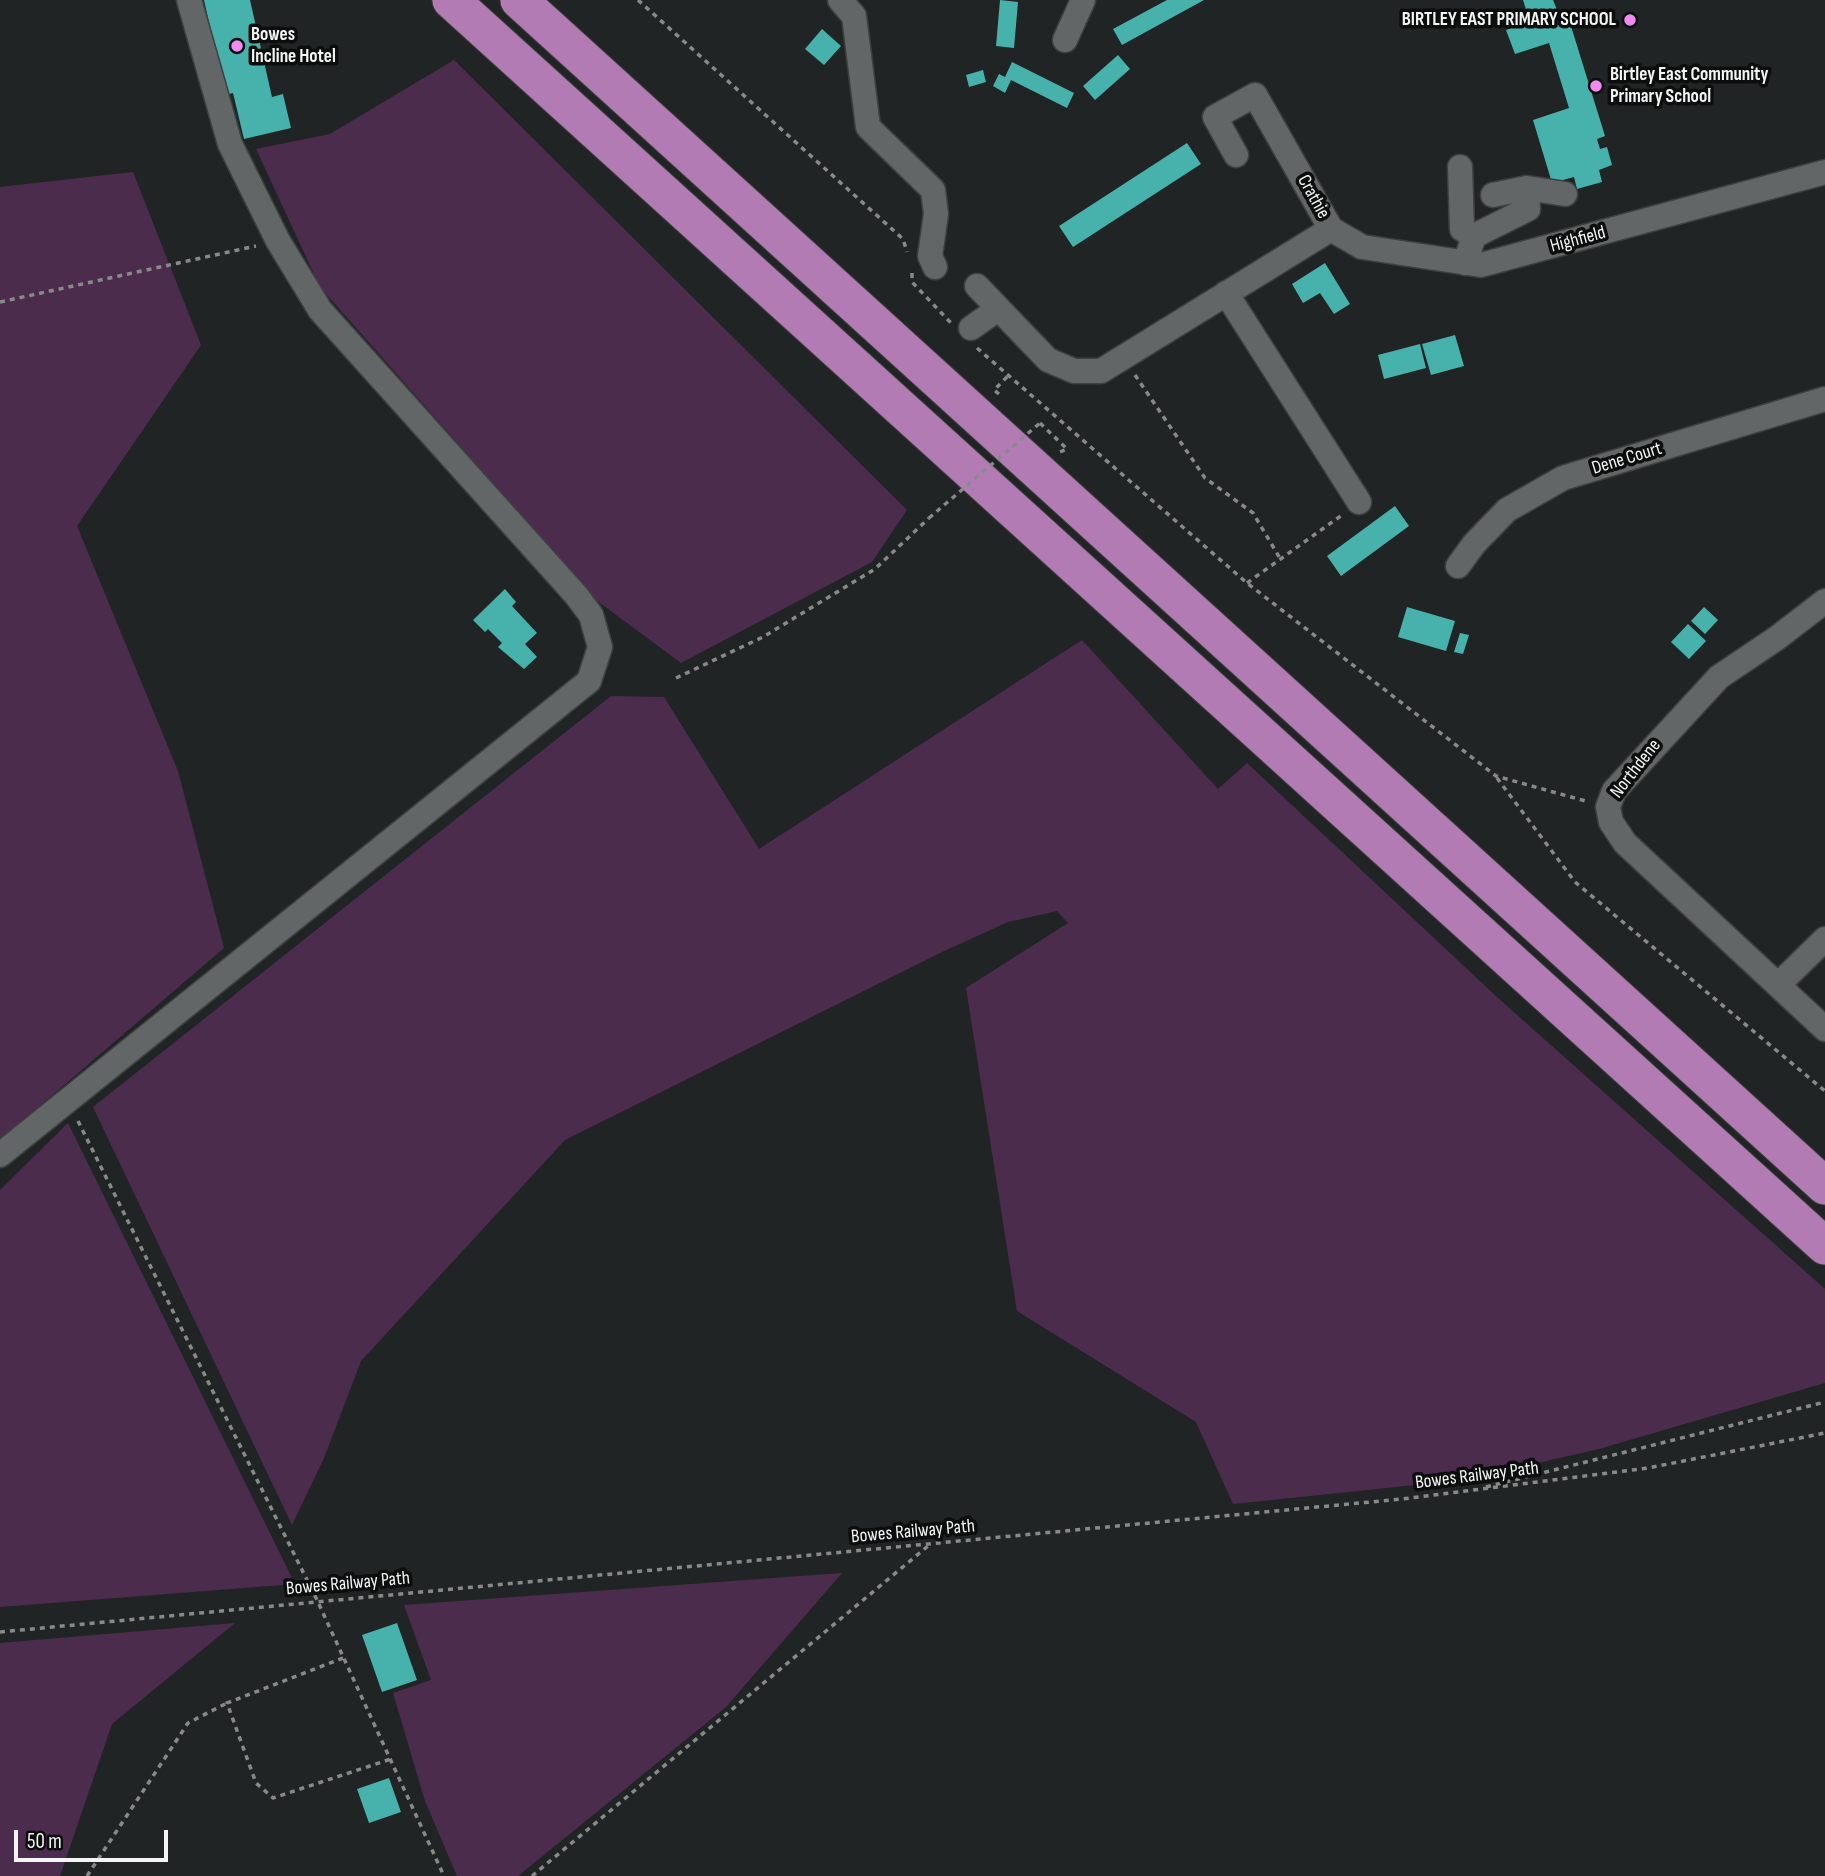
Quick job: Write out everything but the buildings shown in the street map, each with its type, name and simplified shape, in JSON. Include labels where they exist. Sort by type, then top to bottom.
[{"type":"highway","points":[[452,0],[1825,1246]]},
{"type":"highway","points":[[519,0],[1825,1186]]},
{"type":"street","points":[[0,1155],[589,681],[600,647],[591,615],[576,595],[320,310],[278,241],[230,144],[189,0]]},
{"type":"street","points":[[840,0],[854,16],[868,127],[933,190],[936,214],[930,256],[924,268]]},
{"type":"street","points":[[1065,40],[1083,0]]},
{"type":"street","name":"Crathie","points":[[977,286],[1048,360],[1074,371],[1101,371],[1331,229],[1255,95],[1215,117],[1236,155]]},
{"type":"street","points":[[1460,167],[1461,229],[1474,236]]},
{"type":"street","name":"Highfield","points":[[1331,229],[1362,247],[1481,265],[1825,172]]},
{"type":"street","points":[[1465,263],[1474,236],[1528,209],[1527,188]]},
{"type":"street","points":[[1493,195],[1527,188],[1565,194]]},
{"type":"street","points":[[1226,293],[1359,502]]},
{"type":"street","points":[[965,332],[998,309]]},
{"type":"street","name":"Dene Court","points":[[1458,566],[1474,544],[1507,510],[1563,478],[1825,399]]},
{"type":"street","name":"Northdene","points":[[1825,601],[1777,638],[1719,677],[1614,790],[1608,807],[1611,822],[1625,844],[1825,1029]]},
{"type":"street","points":[[1778,985],[1825,939]]},
{"type":"path","points":[[638,0],[903,239],[909,259]]},
{"type":"path","points":[[0,302],[278,241]]},
{"type":"path","points":[[924,268],[912,282],[1009,375],[1247,583],[1496,776],[1575,882],[1825,1091]]},
{"type":"path","points":[[1122,356],[1205,478],[1253,513],[1280,560]]},
{"type":"path","points":[[1003,399],[994,390],[1009,375]]},
{"type":"path","points":[[676,678],[763,637],[875,569],[929,518],[1040,423],[1067,449],[1062,454],[1052,445]]},
{"type":"path","points":[[1033,426],[1042,436]]},
{"type":"path","points":[[1247,583],[1359,502]]},
{"type":"path","points":[[1496,776],[1608,807]]},
{"type":"path","points":[[67,1101],[317,1600],[444,1876]]},
{"type":"path","points":[[1470,1492],[1825,1402]]},
{"type":"path","name":"Bowes Railway Path","points":[[0,1632],[1470,1492],[1648,1468],[1825,1433]]},
{"type":"path","points":[[532,1876],[930,1545]]},
{"type":"path","points":[[87,1876],[188,1723],[227,1703],[343,1658]]},
{"type":"path","points":[[227,1703],[256,1783],[273,1798],[391,1759]]},
{"type":"shaded area","points":[[454,60],[907,510],[872,562],[681,663],[596,600],[320,287],[256,149],[330,134]]},
{"type":"shaded area","points":[[133,172],[201,345],[77,526],[178,771],[224,948],[0,1140],[0,187]]},
{"type":"shaded area","points":[[1082,640],[1218,789],[1247,763],[1498,998],[1825,1289],[1825,1383],[1599,1449],[1463,1480],[1233,1504],[1196,1422],[1017,1311],[966,988],[1068,923],[1057,911],[1008,922],[942,952],[565,1140],[361,1361],[324,1458],[292,1525],[93,1107],[611,696],[664,697],[759,849]]},
{"type":"shaded area","points":[[68,1123],[295,1584],[0,1607],[0,1190]]},
{"type":"shaded area","points":[[842,1573],[726,1707],[518,1876],[457,1876],[425,1801],[393,1693],[431,1680],[404,1605]]},
{"type":"shaded area","points":[[235,1623],[112,1724],[60,1876],[0,1876],[0,1643]]},
{"type":"place","name":"BIRTLEY EAST PRIMARY SCHOOL","points":[[1630,20]]},
{"type":"place","name":"Bowes Incline Hotel","points":[[237,46]]},
{"type":"place","name":"Birtley East Community Primary School","points":[[1596,86]]}]
